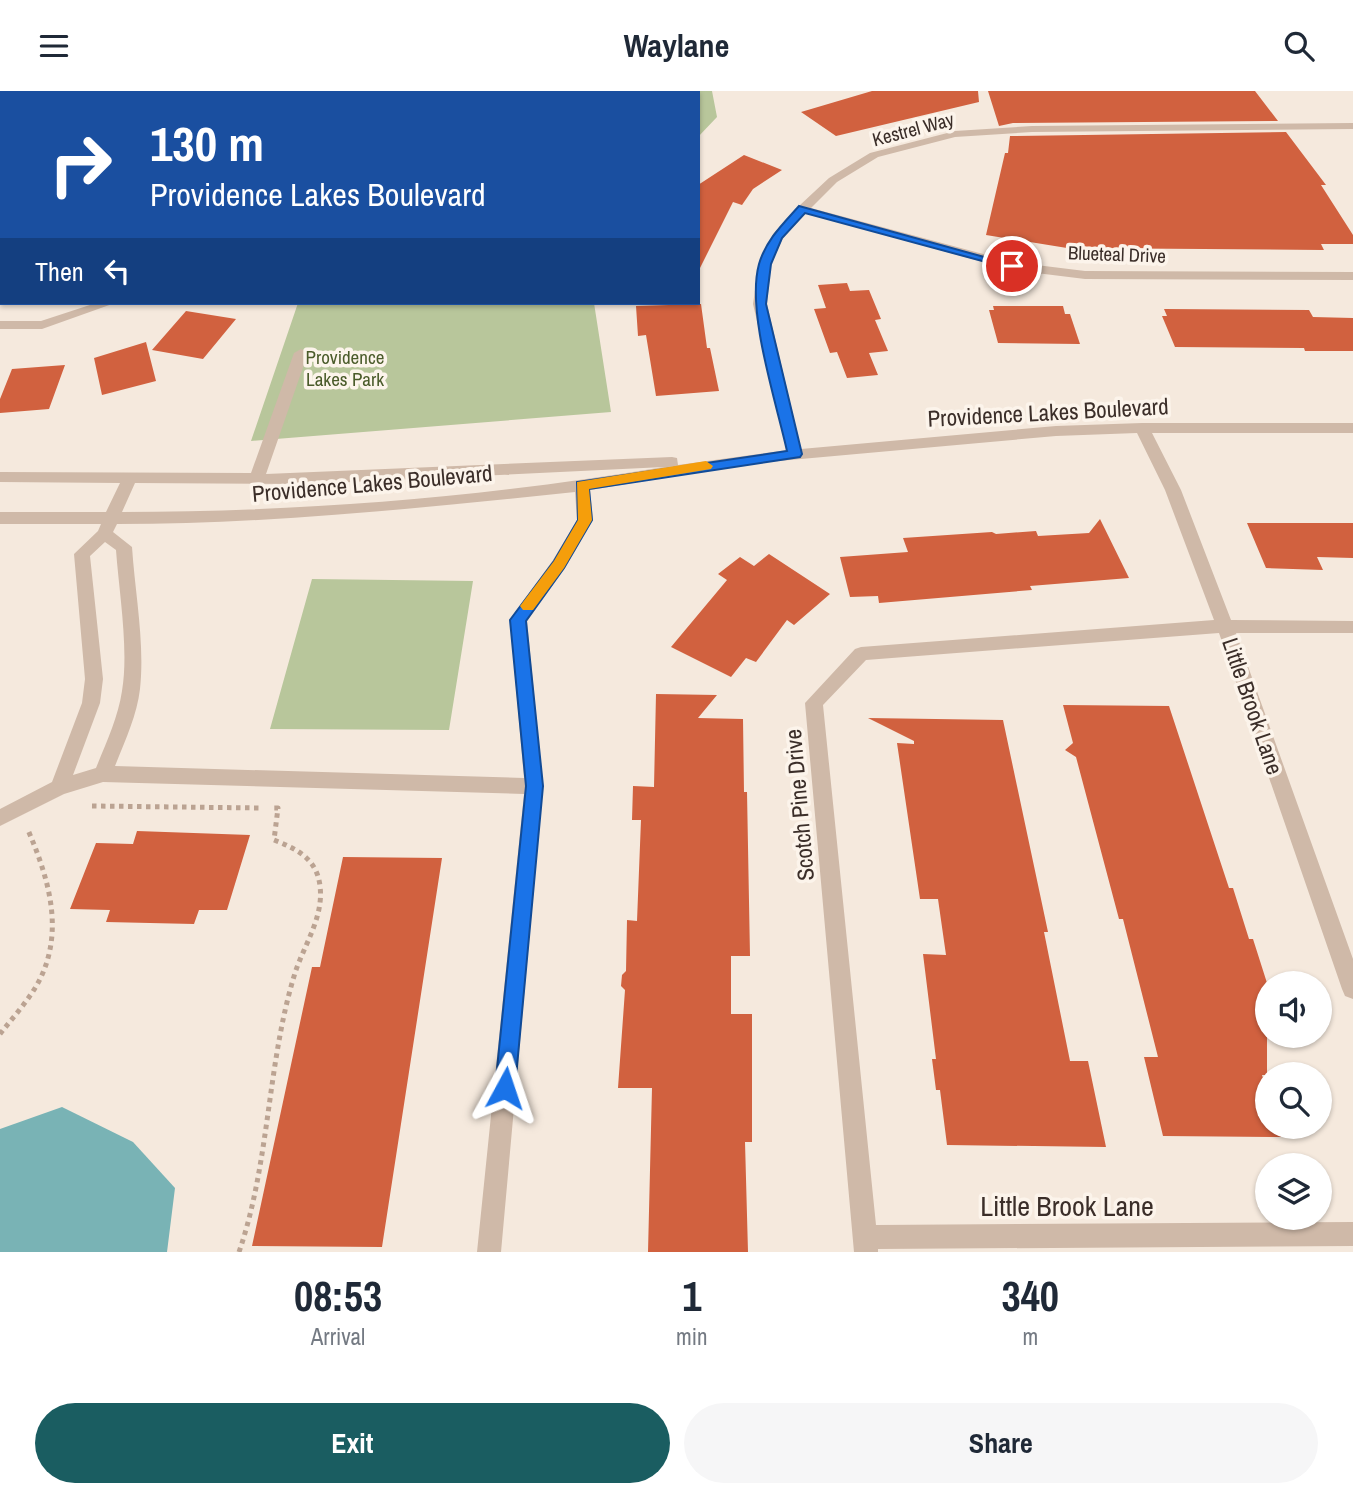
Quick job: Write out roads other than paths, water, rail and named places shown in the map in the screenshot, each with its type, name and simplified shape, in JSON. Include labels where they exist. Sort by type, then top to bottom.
[{"type":"street","name":"Kestrel Way","points":[[795,454],[760,304],[765,264],[777,237],[803,209],[833,180],[874,155],[955,134],[1032,129],[1353,126]]},
{"type":"street","name":"Blueteal Drive","points":[[803,209],[1012,266],[1085,275],[1353,276]]},
{"type":"street","points":[[0,325],[42,325],[102,305]]},
{"type":"street","points":[[256,480],[301,353]]},
{"type":"street","name":"Providence Lakes Boulevard","points":[[0,477],[256,480],[746,459],[969,437],[1142,428],[1353,428]]},
{"type":"street","name":"Little Brook Lane","points":[[1142,428],[1173,490],[1225,626],[1353,989]]},
{"type":"street","name":"Providence Lakes Boulevard","points":[[0,519],[107,527],[352,510],[582,486],[746,459]]},
{"type":"street","points":[[60,787],[91,703],[94,679],[82,554],[107,527],[129,479]]},
{"type":"street","points":[[489,1252],[534,786],[518,620],[559,564],[585,520],[582,486]]},
{"type":"street","points":[[103,773],[124,719],[132,664],[124,547],[107,527]]},
{"type":"street","name":"Scotch Pine Drive","points":[[865,1244],[814,703],[861,654],[1225,626],[1353,627]]},
{"type":"street","points":[[0,818],[60,787],[103,773],[534,786]]},
{"type":"street","name":"Little Brook Lane","points":[[865,1244],[1353,1234]]},
{"type":"water","points":[[62,1107],[133,1142],[175,1188],[167,1252],[0,1252],[0,1129]]},
{"type":"park label","name":"Providence Lakes Park","points":[[345,368]]}]
